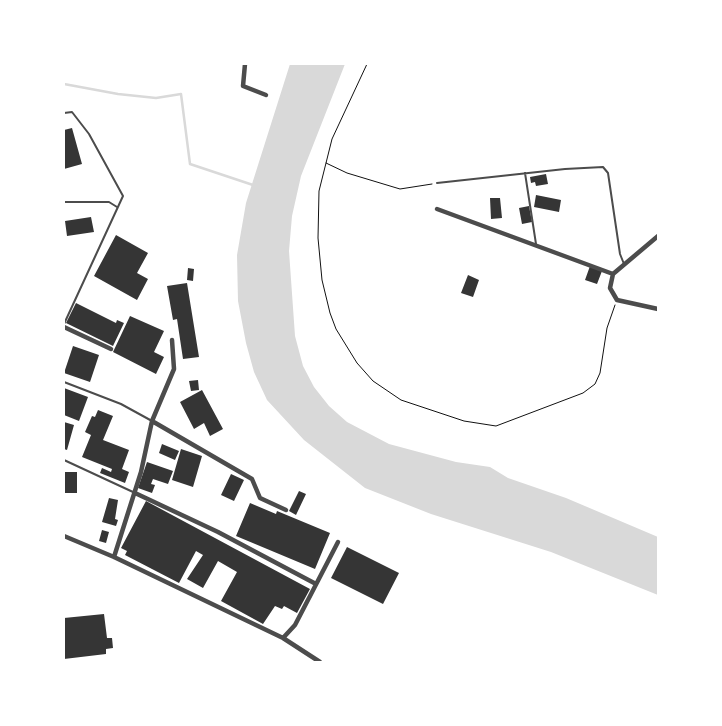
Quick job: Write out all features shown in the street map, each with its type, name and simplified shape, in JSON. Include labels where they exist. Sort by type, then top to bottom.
[{"type":"street","points":[[245,64],[243,86],[266,95]]},
{"type":"street","points":[[437,209],[613,274]]},
{"type":"street","points":[[658,236],[613,274],[610,288],[617,300],[658,309]]},
{"type":"street","points":[[64,326],[110,349]]},
{"type":"street","points":[[114,557],[135,492],[152,421],[174,369],[172,340]]},
{"type":"street","points":[[152,421],[252,479],[260,498],[286,510]]},
{"type":"street","points":[[135,492],[218,532],[316,584]]},
{"type":"street","points":[[64,536],[114,557],[283,638],[320,662]]},
{"type":"street","points":[[283,638],[295,625],[338,542]]},
{"type":"lane","points":[[64,113],[72,112],[89,134],[123,196],[64,326]]},
{"type":"lane","points":[[437,183],[599,166],[605,169],[620,254],[624,264]]},
{"type":"lane","points":[[525,173],[536,244]]},
{"type":"lane","points":[[64,202],[109,202],[117,207]]},
{"type":"lane","points":[[64,382],[121,404],[152,421]]},
{"type":"lane","points":[[64,460],[135,492]]},
{"type":"path","points":[[367,64],[332,139],[319,191],[318,238],[322,280],[330,313],[336,328],[357,364],[373,381],[401,400],[464,420],[496,426],[583,393],[595,384],[600,373],[607,328],[617,300]]},
{"type":"path","points":[[326,162],[346,174],[400,188],[437,183]]},
{"type":"shaded area","points":[[290,64],[345,64],[301,176],[292,216],[289,251],[295,336],[303,366],[314,387],[329,406],[347,422],[389,444],[456,462],[490,467],[508,478],[566,498],[658,537],[658,595],[551,552],[431,514],[365,488],[304,440],[267,400],[254,372],[246,343],[238,301],[237,255],[246,203]]},
{"type":"building","points":[[72,128],[82,164],[64,169],[64,130]]},
{"type":"building","points":[[546,174],[548,184],[536,186],[535,182],[531,183],[530,177]]},
{"type":"building","points":[[536,195],[561,200],[559,212],[534,207]]},
{"type":"building","points":[[490,198],[500,198],[502,218],[491,219]]},
{"type":"building","points":[[529,206],[532,222],[522,224],[519,208]]},
{"type":"building","points":[[91,217],[94,232],[67,236],[65,221]]},
{"type":"building","points":[[116,235],[148,253],[137,273],[148,279],[137,300],[94,276]]},
{"type":"building","points":[[590,266],[602,271],[597,284],[585,280]]},
{"type":"building","points":[[188,268],[194,269],[193,281],[187,280]]},
{"type":"building","points":[[468,275],[479,280],[473,297],[461,293]]},
{"type":"building","points":[[187,283],[199,357],[183,359],[177,319],[173,320],[167,286]]},
{"type":"building","points":[[76,303],[116,323],[117,320],[124,323],[113,346],[66,323]]},
{"type":"building","points":[[130,316],[164,331],[154,352],[164,357],[156,374],[113,352]]},
{"type":"building","points":[[73,346],[99,355],[90,382],[64,373]]},
{"type":"building","points":[[198,380],[199,390],[191,391],[189,381]]},
{"type":"building","points":[[64,388],[88,397],[79,421],[64,415]]},
{"type":"building","points":[[202,390],[223,429],[210,436],[204,423],[194,429],[180,402]]},
{"type":"building","points":[[98,410],[113,416],[103,440],[129,450],[122,469],[129,472],[125,483],[100,473],[102,468],[111,472],[112,469],[82,457],[91,435],[85,432],[92,416],[95,417]]},
{"type":"building","points":[[64,422],[74,425],[67,450],[64,449]]},
{"type":"building","points":[[162,444],[179,451],[175,460],[159,453]]},
{"type":"building","points":[[181,449],[202,456],[193,487],[172,480]]},
{"type":"building","points":[[147,462],[173,471],[168,484],[153,479],[151,484],[155,485],[152,493],[138,488]]},
{"type":"building","points":[[64,472],[77,472],[77,493],[64,493]]},
{"type":"building","points":[[231,474],[244,480],[234,501],[221,495]]},
{"type":"building","points":[[299,491],[306,494],[296,515],[289,511]]},
{"type":"building","points":[[109,498],[118,500],[115,519],[118,520],[116,526],[102,522]]},
{"type":"building","points":[[146,501],[310,589],[297,613],[284,606],[282,609],[275,606],[263,624],[221,601],[237,572],[218,561],[203,588],[187,579],[203,555],[196,551],[179,583],[125,555],[127,551],[121,548]]},
{"type":"building","points":[[250,503],[276,514],[277,511],[330,533],[315,569],[236,536]]},
{"type":"building","points":[[102,530],[109,532],[106,543],[99,541]]},
{"type":"building","points":[[347,547],[399,573],[383,604],[331,578]]},
{"type":"building","points":[[104,614],[107,638],[112,638],[113,648],[106,649],[106,654],[64,659],[64,618]]},
{"type":"waterway","points":[[64,84],[118,94],[156,98],[181,94],[190,164],[253,185]]}]
